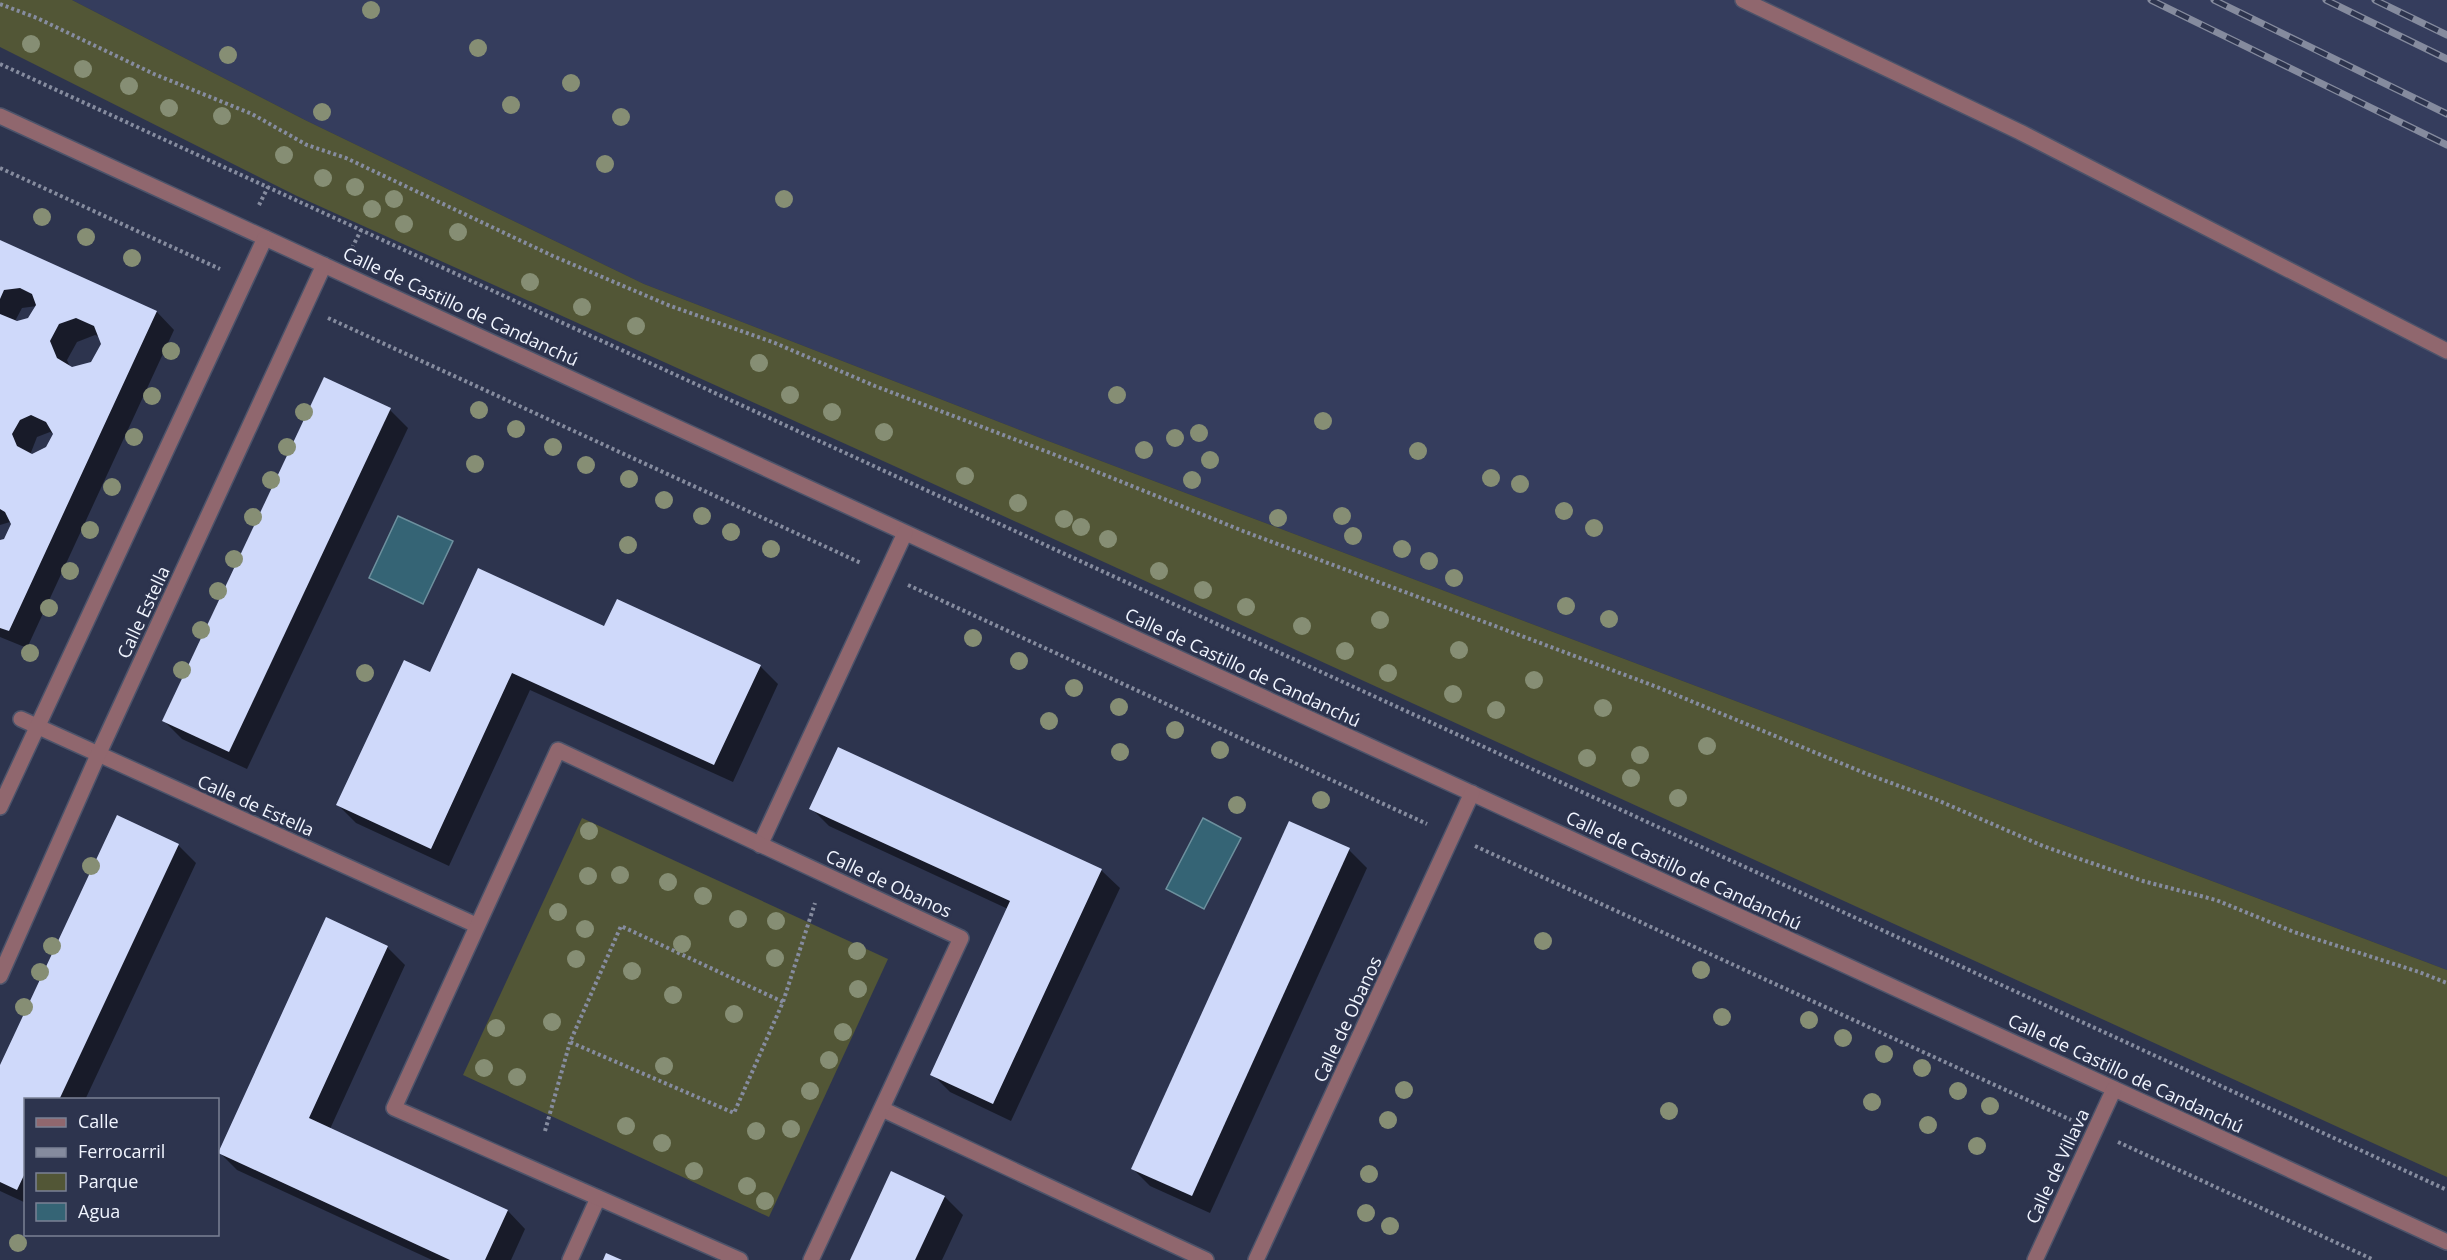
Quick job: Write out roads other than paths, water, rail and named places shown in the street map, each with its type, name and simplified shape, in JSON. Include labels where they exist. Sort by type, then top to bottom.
[{"type":"street","points":[[1743,0],[2020,132],[2447,351]]},
{"type":"street","name":"Calle de Castillo de Candanchú","points":[[0,116],[2447,1242]]},
{"type":"street","points":[[0,807],[265,238]]},
{"type":"street","name":"Calle Estella","points":[[0,976],[98,755],[324,265]]},
{"type":"street","points":[[740,1260],[394,1108],[558,750],[760,845],[905,533]]},
{"type":"street","name":"Calle de Estella","points":[[21,719],[476,925]]},
{"type":"street","name":"Calle de Obanos","points":[[1257,1260],[1472,794]]},
{"type":"street","name":"Calle de Obanos","points":[[760,845],[962,938],[811,1260]]},
{"type":"street","name":"Calle de Villava","points":[[2035,1260],[2114,1089]]},
{"type":"street","points":[[882,1109],[1206,1260]]},
{"type":"street","points":[[570,1260],[598,1198]]},
{"type":"water","points":[[398,516],[453,541],[423,604],[369,578]]},
{"type":"water","points":[[1203,818],[1241,838],[1204,909],[1166,889]]},
{"type":"railway","points":[[2151,0],[2447,145]]},
{"type":"railway","points":[[2214,0],[2447,114]]},
{"type":"railway","points":[[2326,0],[2447,59]]},
{"type":"railway","points":[[2375,0],[2447,35]]}]
